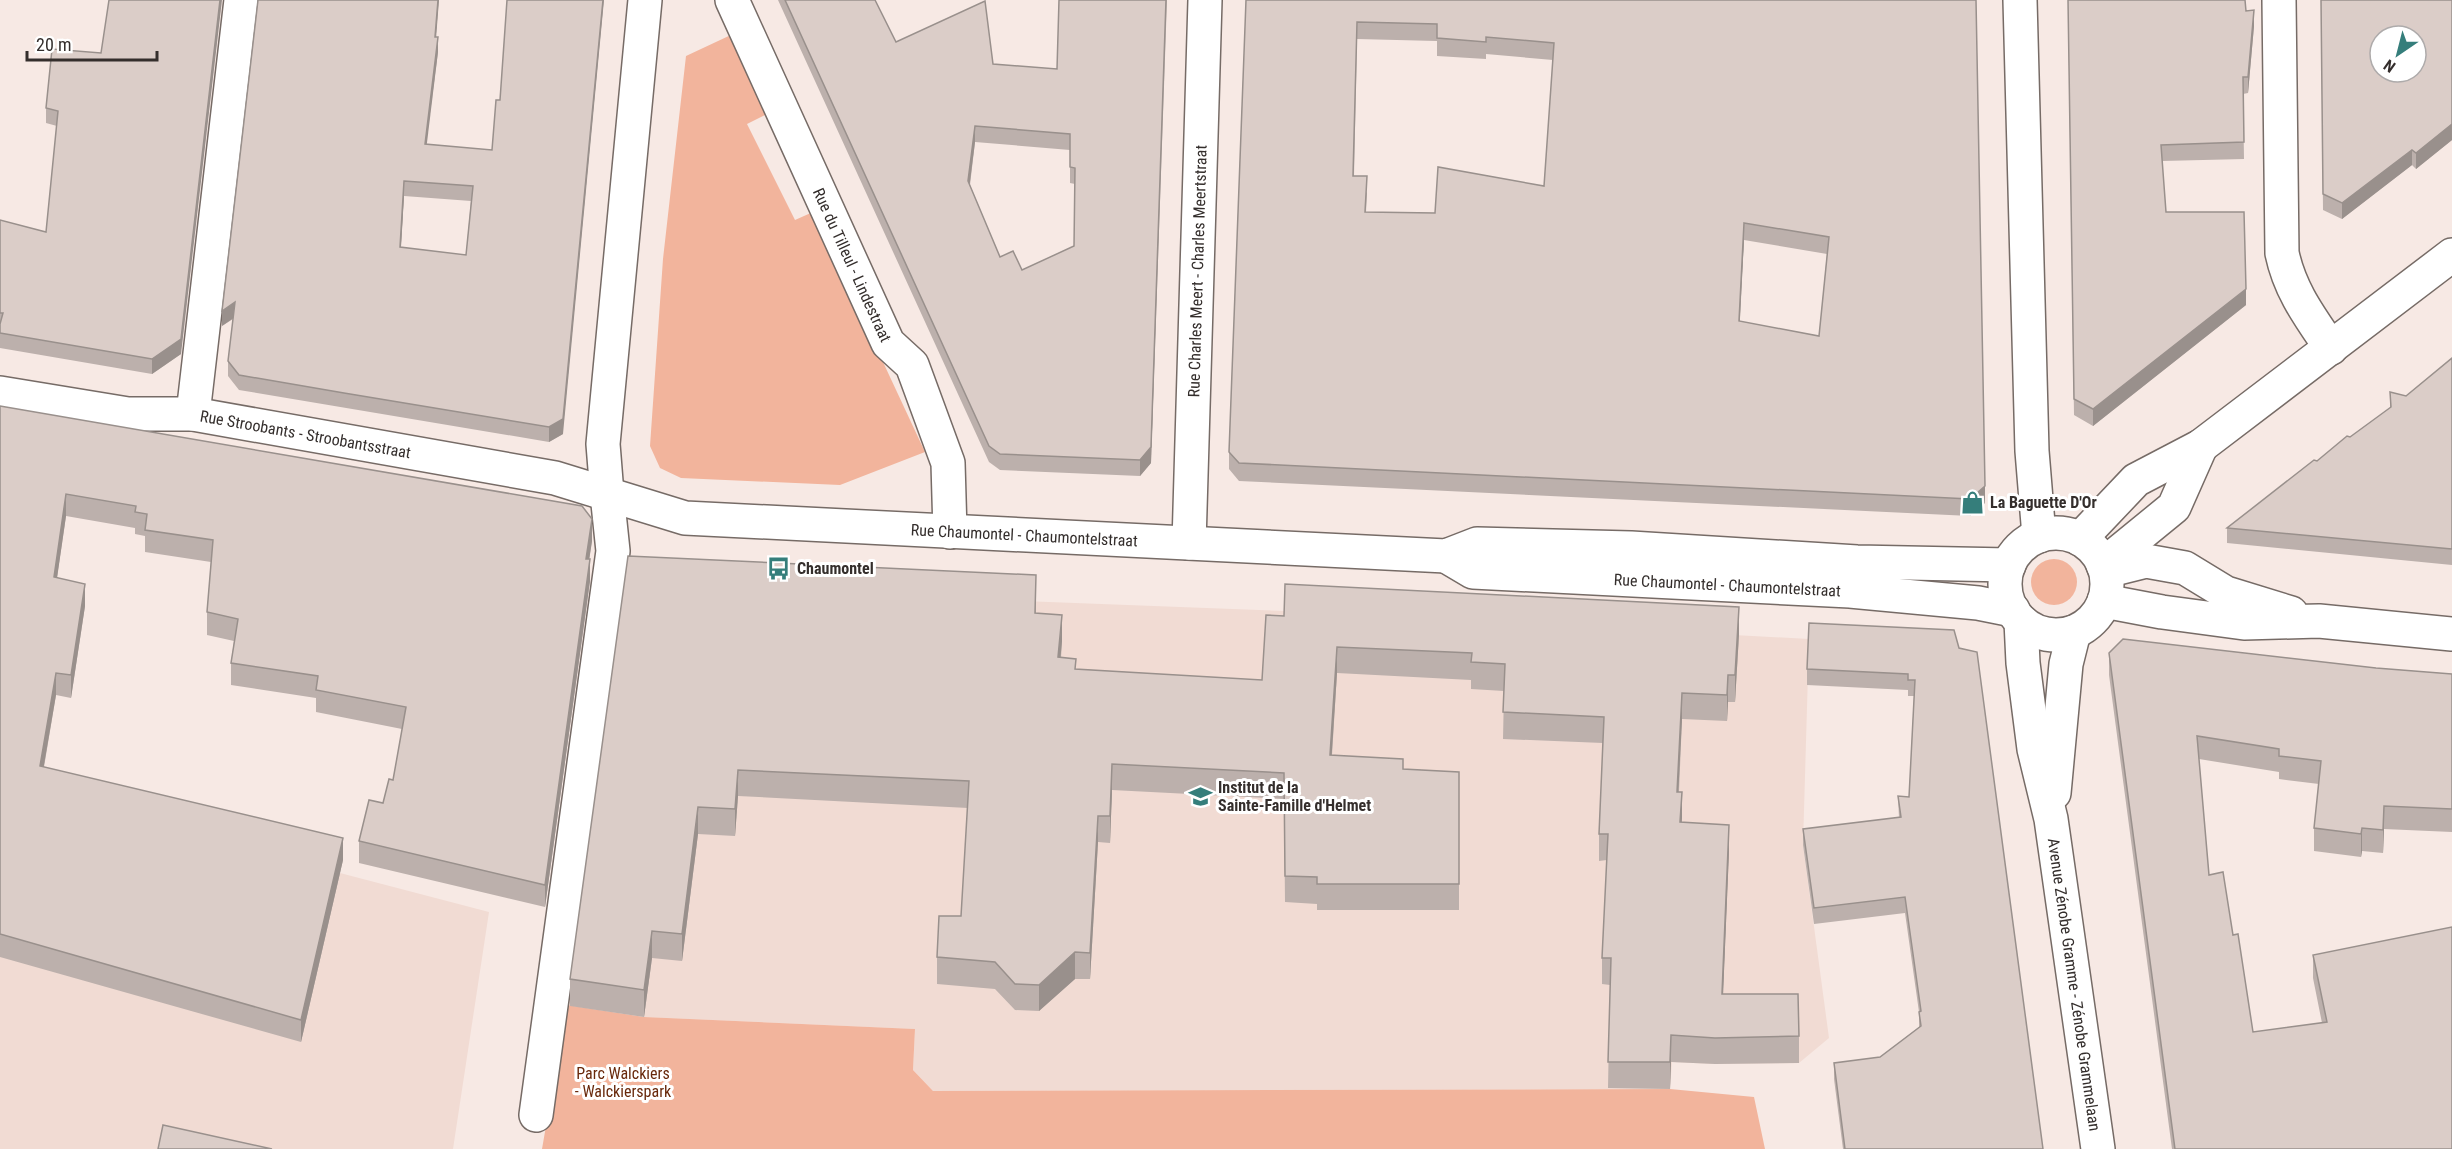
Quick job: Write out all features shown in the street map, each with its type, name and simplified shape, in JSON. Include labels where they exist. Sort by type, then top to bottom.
[{"type":"street","points":[[193,414],[241,0]]},
{"type":"street","points":[[536,1114],[562,910],[613,551],[603,444],[645,0]]},
{"type":"street","name":"Rue du Tilleul - Lindestraat","points":[[732,0],[888,343],[912,366],[948,463],[950,532]]},
{"type":"street","name":"Rue Charles Meert - Charles Meertstraat","points":[[1189,543],[1205,0]]},
{"type":"street","points":[[2020,0],[2032,451],[2039,536]]},
{"type":"street","points":[[2279,0],[2282,253],[2287,278],[2299,302],[2331,348]]},
{"type":"street","points":[[2080,539],[2136,480],[2201,446],[2452,255]]},
{"type":"street","name":"Rue Stroobants - Stroobantsstraat","points":[[0,393],[128,414],[193,414],[555,477],[607,494]]},
{"type":"street","points":[[2017,615],[2046,634],[2074,632],[2095,617],[2104,579],[2174,507],[2201,446]]},
{"type":"street","name":"Rue Chaumontel - Chaumontelstraat","points":[[607,494],[684,518],[950,532],[1446,556],[1477,544],[1631,548],[1857,562],[2009,565]]},
{"type":"street","points":[[2163,518],[2163,540],[2167,552],[2185,568],[2226,593],[2319,621]]},
{"type":"street","points":[[2009,565],[2021,547],[2039,536],[2060,533],[2080,539],[2091,547],[2104,579],[2162,612],[2244,623],[2319,621],[2452,634]]},
{"type":"street","name":"Rue Chaumontel - Chaumontelstraat","points":[[1446,556],[1473,572],[1850,591],[1978,603],[2017,615]]},
{"type":"street","points":[[2104,579],[2146,561],[2185,568]]},
{"type":"street","name":"Avenue Zénobe Gramme - Zénobe Grammelaan","points":[[2009,565],[2005,583],[2017,615],[2034,749],[2051,819],[2098,1149]]},
{"type":"street","name":"Avenue Zénobe Gramme - Zénobe Grammelaan","points":[[2051,819],[2066,664],[2074,632]]},
{"type":"shaded area","name":"Institut de la Sainte-Famille d'Helmet","points":[[969,599],[1285,611],[1809,639],[1803,845],[1829,1038],[1799,1063],[1672,1062],[1670,1089],[933,1091],[913,1070],[915,1029],[644,1017],[567,1005],[608,705]]},
{"type":"shaded area","points":[[0,784],[489,912],[453,1149],[0,1149]]},
{"type":"green space","points":[[733,34],[769,113],[747,124],[795,220],[813,212],[925,452],[840,485],[681,478],[660,468],[650,446],[663,259],[686,56]]},
{"type":"green space","points":[[2054,559],[2070,566],[2077,582],[2070,598],[2054,605],[2038,598],[2031,582],[2038,566]]},
{"type":"green space","name":"Parc Walckiers - Walckierspark","points":[[567,1005],[644,1017],[915,1029],[913,1070],[933,1091],[1670,1089],[1754,1097],[1765,1149],[542,1149]]},
{"type":"building","points":[[109,0],[220,0],[181,339],[152,359],[0,333],[3,313],[0,313],[0,220],[46,232],[58,111],[46,108],[52,49],[101,53]]},
{"type":"building","points":[[258,0],[438,0],[435,37],[438,37],[425,144],[492,150],[496,100],[500,100],[507,0],[603,0],[563,419],[549,427],[239,375],[228,361],[235,302],[222,311]],"holes":[[[404,181],[473,186],[466,255],[400,247]]]},
{"type":"building","points":[[785,0],[875,0],[896,42],[985,1],[993,64],[1057,69],[1059,0],[1166,0],[1151,447],[1140,460],[1000,454],[989,446]],"holes":[[[975,126],[1070,134],[1070,167],[1075,168],[1074,246],[1022,270],[1013,251],[1000,257],[968,181]]]},
{"type":"building","points":[[1246,0],[1976,0],[1985,486],[1970,499],[1239,463],[1229,452]],"holes":[[[1357,22],[1437,24],[1437,38],[1486,42],[1486,37],[1554,43],[1544,186],[1438,167],[1435,213],[1365,212],[1367,176],[1353,176]],[[1744,223],[1829,237],[1819,336],[1739,321]]]},
{"type":"building","points":[[2068,0],[2245,0],[2246,11],[2254,10],[2248,77],[2243,77],[2244,142],[2161,145],[2166,212],[2244,212],[2246,289],[2093,409],[2074,399]]},
{"type":"building","points":[[2321,0],[2452,0],[2452,124],[2416,153],[2412,150],[2342,203],[2323,194]]},
{"type":"building","points":[[2452,358],[2452,549],[2227,528],[2314,460],[2317,461],[2347,436],[2350,437],[2391,407],[2390,392],[2406,396]]},
{"type":"building","points":[[0,406],[582,506],[592,519],[586,559],[590,559],[545,885],[359,841],[369,800],[383,803],[389,779],[393,780],[406,707],[316,690],[318,676],[231,663],[238,619],[207,612],[213,540],[145,530],[147,514],[135,512],[136,506],[66,494],[54,577],[85,584],[71,675],[56,673],[40,766],[343,838],[301,1020],[0,934]]},
{"type":"building","points":[[628,556],[1036,575],[1035,613],[1062,615],[1058,657],[1076,659],[1075,669],[1262,680],[1266,615],[1284,616],[1285,584],[1739,607],[1735,675],[1728,675],[1727,695],[1682,693],[1677,792],[1682,792],[1680,822],[1729,825],[1722,994],[1798,994],[1799,1036],[1715,1038],[1671,1035],[1670,1062],[1608,1062],[1611,958],[1602,958],[1608,834],[1599,834],[1604,717],[1503,712],[1505,664],[1471,662],[1472,653],[1337,647],[1330,755],[1403,759],[1403,769],[1459,772],[1459,884],[1317,884],[1317,877],[1285,876],[1284,773],[1112,764],[1110,816],[1098,816],[1090,953],[1075,952],[1039,985],[1015,984],[995,962],[937,957],[939,916],[961,916],[969,781],[738,770],[735,809],[698,807],[682,934],[652,931],[644,990],[570,979]]},
{"type":"building","points":[[1809,623],[1954,630],[1959,648],[1977,652],[2043,1149],[1845,1149],[1834,1063],[1880,1057],[1921,1026],[1919,1012],[1921,1011],[1905,897],[1814,908],[1803,829],[1901,817],[1898,796],[1909,797],[1915,680],[1908,680],[1908,674],[1807,669]]},
{"type":"building","points":[[2123,639],[2376,668],[2452,674],[2452,809],[2384,806],[2383,830],[2362,828],[2361,834],[2314,828],[2321,761],[2279,756],[2279,749],[2197,736],[2209,875],[2223,872],[2233,935],[2238,934],[2253,1032],[2327,1022],[2313,955],[2452,927],[2452,1149],[2175,1149],[2109,653]]},
{"type":"building","points":[[163,1125],[272,1149],[158,1149]]},
{"type":"place","name":"La Baguette D'Or","points":[[1972,502]]},
{"type":"place","name":"Chaumontel","points":[[779,568]]},
{"type":"place","name":"Institut de la Sainte-Famille d'Helmet","points":[[1200,796]]}]
